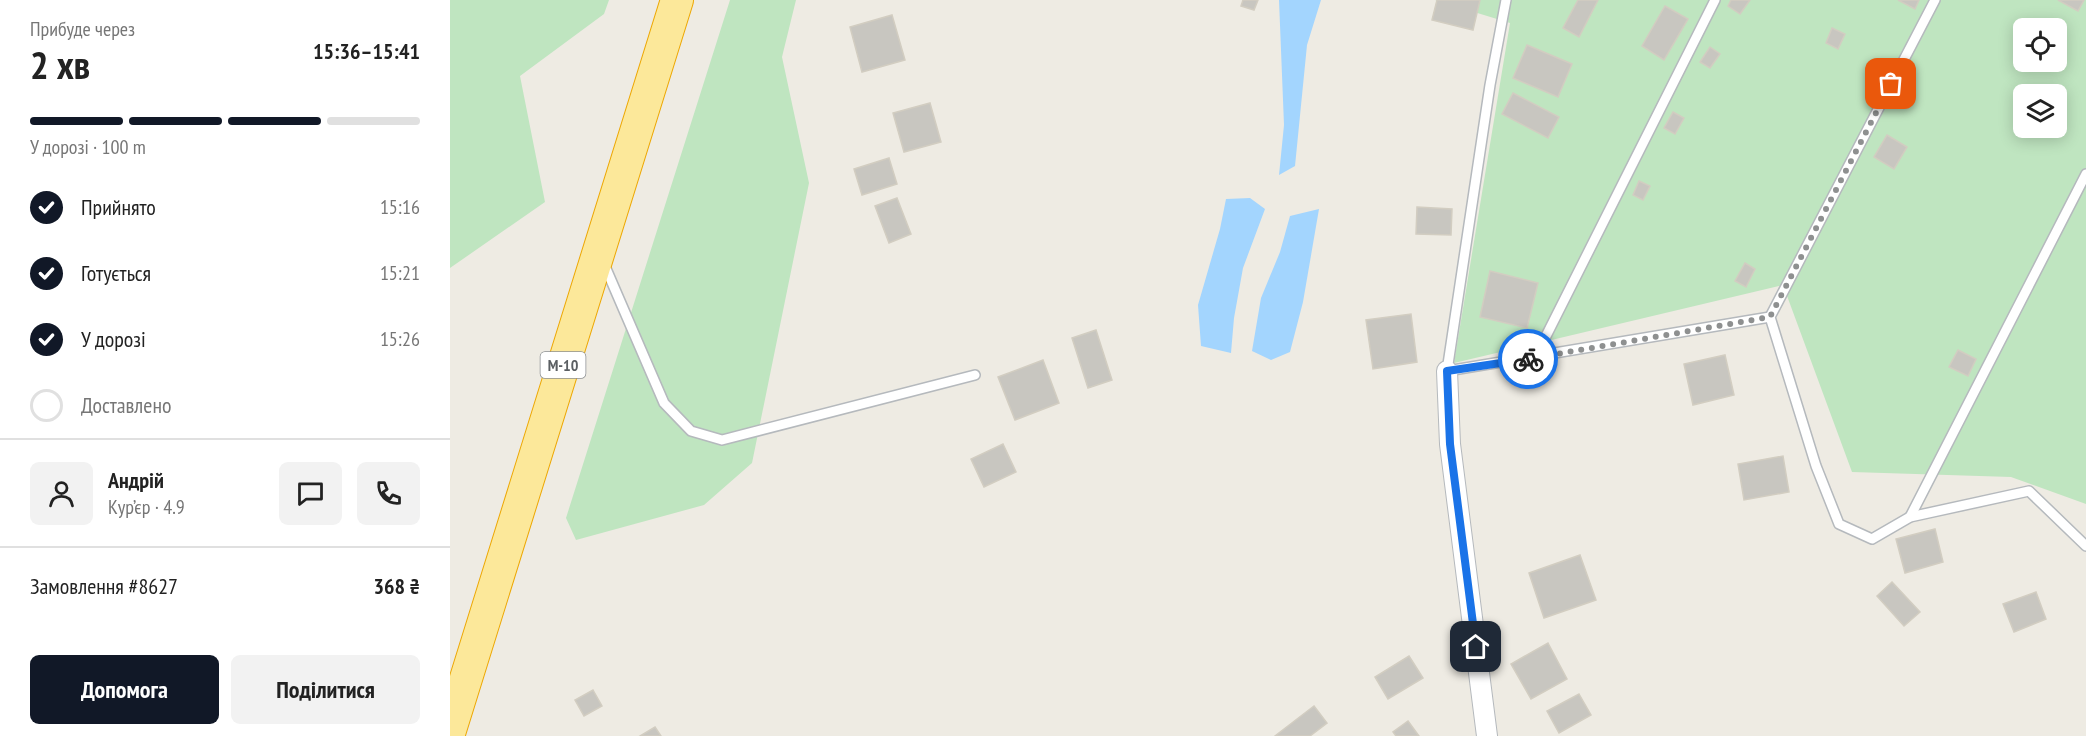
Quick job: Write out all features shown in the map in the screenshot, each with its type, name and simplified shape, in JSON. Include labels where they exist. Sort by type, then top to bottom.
[{"type":"highway","name":"М-10","points":[[450,730],[677,0]]},
{"type":"street","points":[[1447,371],[1450,444],[1487,736]]},
{"type":"lane","points":[[1506,0],[1490,85],[1447,371],[1770,317]]},
{"type":"lane","points":[[1535,358],[1715,0]]},
{"type":"lane","points":[[1935,0],[1770,317],[1816,466],[1839,524],[1872,539],[1910,517],[2029,491],[2086,546]]},
{"type":"lane","points":[[1910,517],[2086,174]]},
{"type":"lane","points":[[598,252],[664,403],[691,431],[722,440],[975,375]]},
{"type":"green space","points":[[450,0],[609,0],[604,14],[520,76],[545,202],[450,268]]},
{"type":"green space","points":[[730,0],[796,0],[782,57],[809,183],[752,463],[704,505],[576,540],[566,518]]},
{"type":"green space","points":[[1435,0],[2086,0],[2086,504],[2011,477],[1852,472],[1783,285],[1454,363],[1510,23]]},
{"type":"water","points":[[1279,0],[1321,0],[1307,45],[1295,166],[1279,175],[1284,125]]},
{"type":"water","points":[[1250,198],[1265,209],[1243,268],[1234,318],[1231,353],[1201,346],[1198,305],[1220,229],[1226,199]]},
{"type":"water","points":[[1319,209],[1303,302],[1290,352],[1271,360],[1252,351],[1261,298],[1280,252],[1290,216]]},
{"type":"building","points":[[1243,0],[1258,0],[1254,10],[1241,6]]},
{"type":"building","points":[[1437,0],[1480,0],[1473,30],[1432,20]]},
{"type":"building","points":[[1578,0],[1598,0],[1579,37],[1563,28]]},
{"type":"building","points":[[1731,0],[1750,0],[1740,14],[1728,6]]},
{"type":"building","points":[[1898,0],[1919,0],[1915,9]]},
{"type":"building","points":[[2058,0],[2084,0],[2078,11]]},
{"type":"building","points":[[1665,6],[1688,19],[1664,60],[1642,46]]},
{"type":"building","points":[[892,15],[905,60],[862,72],[850,27]]},
{"type":"building","points":[[1832,28],[1845,34],[1838,49],[1826,43]]},
{"type":"building","points":[[1527,45],[1572,64],[1558,97],[1513,78]]},
{"type":"building","points":[[1710,47],[1720,54],[1710,68],[1700,62]]},
{"type":"building","points":[[1513,93],[1559,117],[1548,138],[1502,114]]},
{"type":"building","points":[[930,103],[941,142],[904,152],[893,113]]},
{"type":"building","points":[[1673,112],[1684,118],[1675,134],[1664,128]]},
{"type":"building","points":[[1887,135],[1907,147],[1894,169],[1874,157]]},
{"type":"building","points":[[889,158],[897,184],[862,195],[854,169]]},
{"type":"building","points":[[1639,181],[1650,186],[1643,200],[1633,195]]},
{"type":"building","points":[[897,198],[911,234],[889,243],[875,206]]},
{"type":"building","points":[[1417,207],[1452,209],[1451,235],[1416,234]]},
{"type":"building","points":[[1745,263],[1755,269],[1746,287],[1735,281]]},
{"type":"building","points":[[1490,271],[1538,283],[1527,328],[1480,317]]},
{"type":"building","points":[[1411,314],[1417,362],[1373,369],[1366,320]]},
{"type":"building","points":[[1096,330],[1112,380],[1088,388],[1072,338]]},
{"type":"building","points":[[1958,350],[1976,359],[1968,376],[1949,367]]},
{"type":"building","points":[[1725,355],[1734,395],[1693,405],[1684,364]]},
{"type":"building","points":[[1043,360],[1059,403],[1015,420],[998,377]]},
{"type":"building","points":[[1003,444],[1016,472],[984,487],[971,459]]},
{"type":"building","points":[[1783,456],[1789,492],[1744,500],[1738,464]]},
{"type":"building","points":[[1935,529],[1943,562],[1905,573],[1896,539]]},
{"type":"building","points":[[1580,555],[1596,600],[1544,618],[1529,573]]},
{"type":"building","points":[[1892,582],[1920,612],[1904,626],[1877,596]]},
{"type":"building","points":[[2036,592],[2046,619],[2014,632],[2003,604]]},
{"type":"building","points":[[1548,643],[1567,679],[1531,699],[1511,664]]},
{"type":"building","points":[[1409,656],[1423,678],[1388,699],[1375,677]]},
{"type":"building","points":[[593,690],[602,706],[584,716],[575,700]]},
{"type":"building","points":[[1579,694],[1591,715],[1559,733],[1547,711]]},
{"type":"building","points":[[1314,706],[1327,723],[1310,736],[1275,736]]},
{"type":"building","points":[[1408,721],[1419,736],[1396,736],[1393,732]]},
{"type":"building","points":[[655,727],[661,736],[640,736]]},
{"type":"way so far","points":[[1528,359],[1770,317],[1891,84]]},
{"type":"route","points":[[1476,647],[1450,444],[1447,371],[1528,359]]}]
